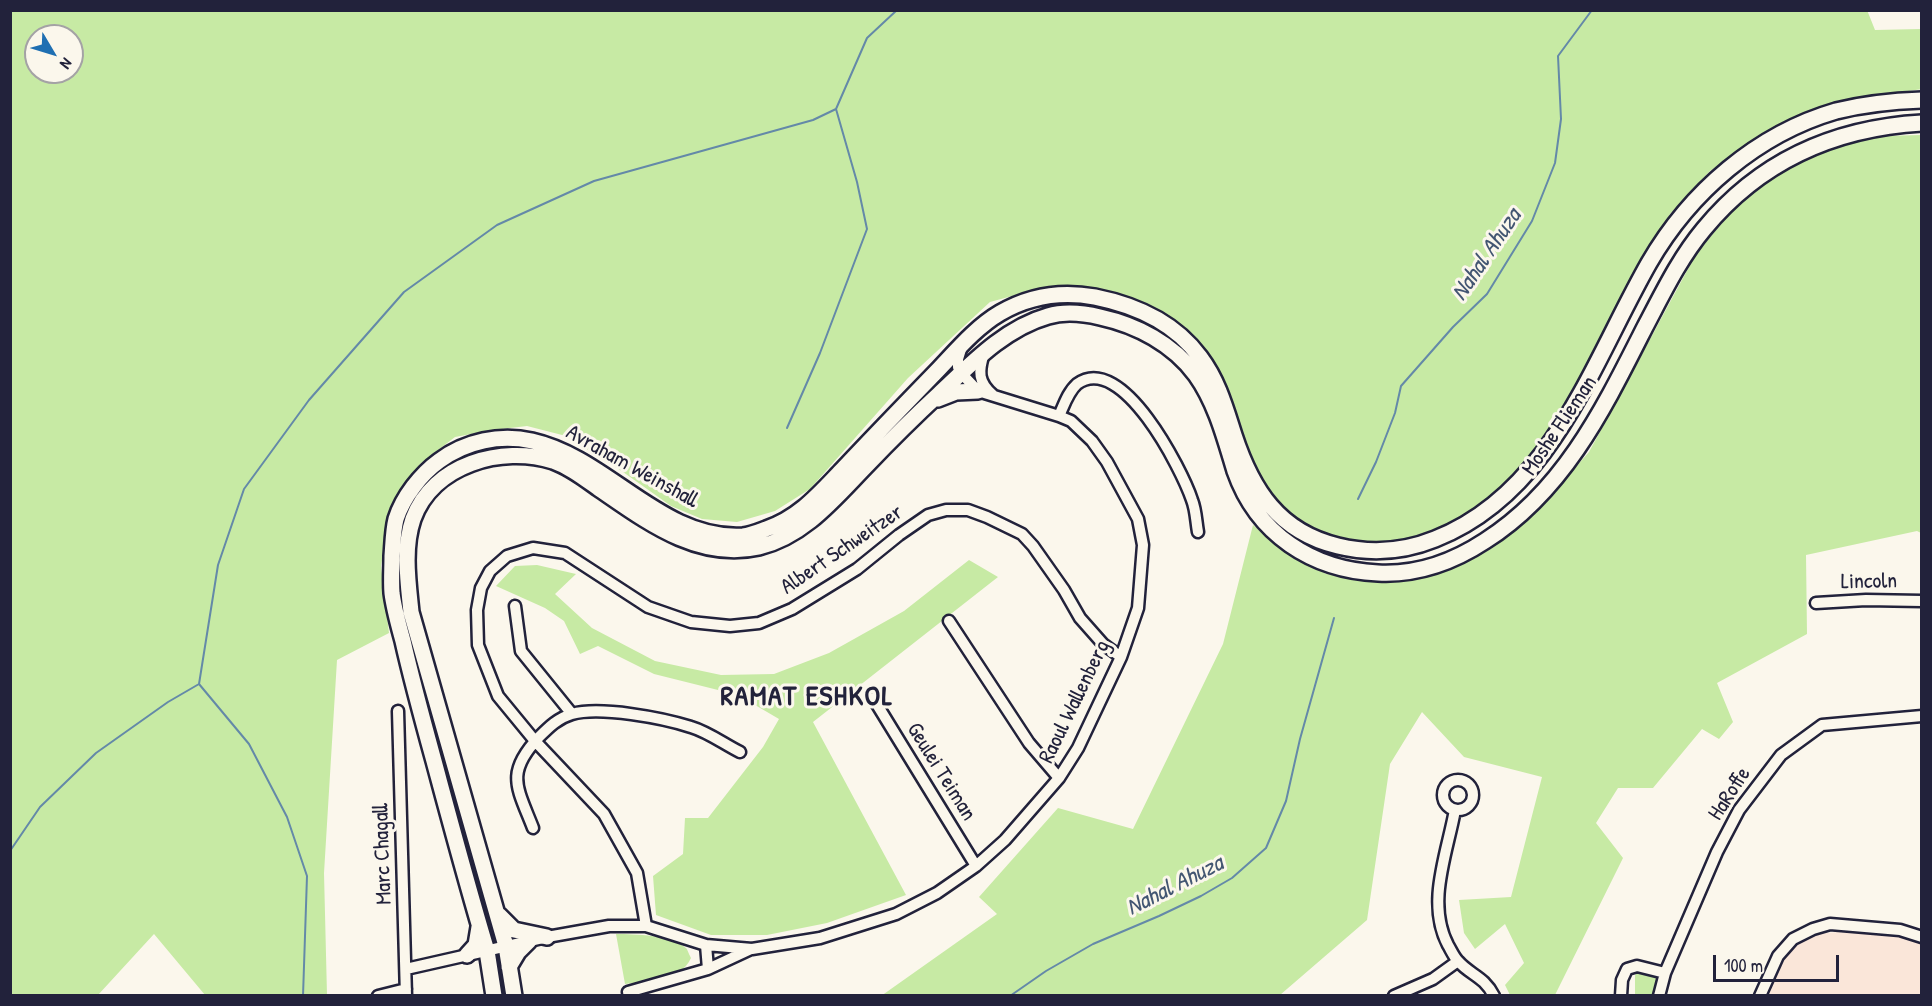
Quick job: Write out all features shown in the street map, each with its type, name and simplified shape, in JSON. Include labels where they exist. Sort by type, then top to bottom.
[{"type":"main road","name":"Moshe Flieman","points":[[962,345],[984,324],[1000,313],[1044,295],[1077,294],[1110,300],[1152,317],[1177,333],[1197,353],[1207,368],[1224,402],[1257,490],[1284,519],[1306,535],[1331,544],[1369,551],[1409,548],[1451,532],[1485,511],[1535,464],[1576,403],[1645,270],[1661,244],[1685,211],[1720,176],[1770,140],[1819,117],[1881,102],[1922,100]]},
{"type":"main road","name":"Moshe Flieman","points":[[961,373],[1013,332],[1051,315],[1066,313],[1090,315],[1136,328],[1164,344],[1193,371],[1218,417],[1237,475],[1251,504],[1281,538],[1306,556],[1334,566],[1375,573],[1412,572],[1466,553],[1502,530],[1544,492],[1569,462],[1598,417],[1667,284],[1683,259],[1706,227],[1738,194],[1785,160],[1832,139],[1874,128],[1922,123]]},
{"type":"main road","name":"Avraham Weinshall","points":[[494,996],[487,951],[410,672],[392,595],[396,520],[408,495],[431,466],[456,449],[497,438],[528,440],[553,447],[583,462],[680,524],[713,534],[747,536],[781,524],[804,510],[962,345]]},
{"type":"main road","name":"Avraham Weinshall","points":[[514,996],[506,946],[411,612],[407,566],[409,541],[414,517],[429,493],[450,472],[485,458],[521,456],[551,460],[570,468],[640,517],[687,541],[711,549],[735,550],[763,546],[817,517],[961,373]]},
{"type":"main road","points":[[929,403],[956,392],[978,391]]},
{"type":"main road","points":[[495,910],[502,920],[514,930],[547,937]]},
{"type":"main road","points":[[467,955],[476,945],[479,924]]},
{"type":"main road","points":[[509,967],[518,952],[529,941]]},
{"type":"street","points":[[961,373],[958,359],[962,345]]},
{"type":"street","points":[[985,352],[980,374],[982,383],[994,396]]},
{"type":"street","name":"Raoul Wallenberg","points":[[406,969],[547,937],[609,926],[646,926],[706,945],[752,949],[820,938],[896,914],[937,894],[976,866],[1005,840],[1059,778],[1078,748],[1121,657],[1138,608],[1143,545],[1138,519],[1126,494],[1092,441],[1071,421],[978,391],[961,373]]},
{"type":"street","points":[[1059,416],[1079,382],[1102,380],[1126,394],[1159,433],[1182,474],[1193,502],[1198,532]]},
{"type":"street","name":"Albert Schweitzer","points":[[646,926],[637,873],[604,814],[535,741],[498,696],[478,645],[477,610],[481,588],[490,571],[507,556],[533,548],[565,553],[648,607],[691,622],[730,626],[759,623],[792,609],[856,569],[928,515],[946,510],[968,510],[1022,534],[1034,546],[1080,618],[1103,644],[1121,657]]},
{"type":"street","name":"Lincoln","points":[[1816,603],[1866,600],[1922,601]]},
{"type":"street","points":[[515,606],[521,651],[572,714]]},
{"type":"street","points":[[949,621],[1029,742],[1059,778]]},
{"type":"street","name":"Geulei Teiman","points":[[873,698],[976,866]]},
{"type":"street","name":"Marc Chagall","points":[[398,711],[406,992]]},
{"type":"street","points":[[533,828],[518,790],[517,768],[523,755],[552,724],[572,714],[622,712],[692,727],[740,752]]},
{"type":"street","name":"HaRoffe","points":[[1659,996],[1665,973],[1717,852],[1739,810],[1781,755],[1822,725],[1922,717]]},
{"type":"street","points":[[1455,810],[1437,902],[1442,933],[1458,961],[1488,984],[1494,996]]},
{"type":"street","points":[[1760,996],[1778,956],[1793,939],[1813,929],[1830,924],[1900,930],[1922,937]]},
{"type":"street","points":[[706,945],[708,969]]},
{"type":"street","name":"Raoul Wallenberg","points":[[628,992],[708,969],[752,949]]},
{"type":"street","points":[[1394,996],[1433,979],[1458,961]]},
{"type":"street","points":[[1621,996],[1622,980],[1627,969],[1637,966],[1665,973]]},
{"type":"street","points":[[378,996],[406,992]]},
{"type":"shaded area","points":[[1871,933],[1921,940],[1921,995],[1768,996],[1787,955],[1801,942],[1815,934]]},
{"type":"green space","points":[[1867,10],[1875,30],[1921,29],[1922,89],[1843,101],[1777,126],[1710,171],[1670,214],[1630,284],[1597,350],[1543,443],[1499,490],[1454,522],[1416,540],[1379,542],[1339,540],[1298,522],[1270,496],[1250,456],[1232,399],[1206,354],[1182,326],[1161,312],[1098,291],[1049,286],[990,302],[908,378],[810,489],[775,511],[737,522],[702,519],[671,506],[566,436],[527,426],[455,437],[420,464],[402,489],[389,520],[381,566],[389,633],[337,660],[324,873],[327,995],[205,995],[154,934],[98,995],[11,996],[10,11]]},
{"type":"green space","points":[[1921,135],[1921,533],[1917,531],[1806,555],[1807,634],[1717,683],[1733,722],[1719,739],[1702,729],[1653,788],[1618,788],[1596,823],[1623,858],[1555,995],[1510,995],[1505,985],[1524,963],[1505,924],[1475,949],[1464,933],[1459,900],[1511,897],[1542,777],[1464,757],[1422,712],[1390,764],[1367,920],[1280,995],[881,996],[997,914],[979,897],[1058,808],[1133,829],[1223,644],[1253,525],[1284,551],[1326,574],[1392,580],[1441,571],[1484,553],[1532,516],[1589,452],[1696,254],[1732,211],[1770,179],[1818,152],[1882,136]]},
{"type":"green space","points":[[969,560],[998,577],[813,722],[906,895],[827,923],[767,935],[711,935],[656,915],[653,876],[683,854],[685,818],[708,818],[763,747],[779,719],[738,695],[654,674],[598,646],[580,654],[564,621],[545,608],[496,586],[515,566],[537,565],[576,574],[555,594],[592,628],[655,661],[721,675],[774,674],[829,653],[904,611]]},
{"type":"green space","points":[[616,934],[653,936],[673,941],[687,949],[691,958],[686,966],[671,976],[653,981],[625,984]]},
{"type":"green space","points":[[1638,968],[1662,975],[1657,995],[1635,995],[1635,976]]},
{"type":"waterway","points":[[303,996],[307,876],[287,817],[249,744],[199,684],[218,565],[244,489],[309,400],[404,292],[497,225],[594,181],[813,120],[836,109],[867,38],[897,10]]},
{"type":"waterway","name":"Nahal Ahuza","points":[[1358,499],[1376,462],[1395,413],[1401,386],[1453,327],[1487,294],[1532,221],[1555,163],[1561,119],[1558,56],[1592,10]]},
{"type":"waterway","points":[[787,428],[820,353],[867,229],[857,182],[836,109]]},
{"type":"waterway","name":"Nahal Ahuza","points":[[1010,996],[1046,971],[1093,944],[1201,896],[1232,878],[1266,848],[1286,801],[1300,739],[1334,618]]},
{"type":"waterway","points":[[10,851],[40,807],[96,753],[168,702],[199,684]]},
{"type":"district","name":"RAMAT ESHKOL","points":[[807,698]]}]
